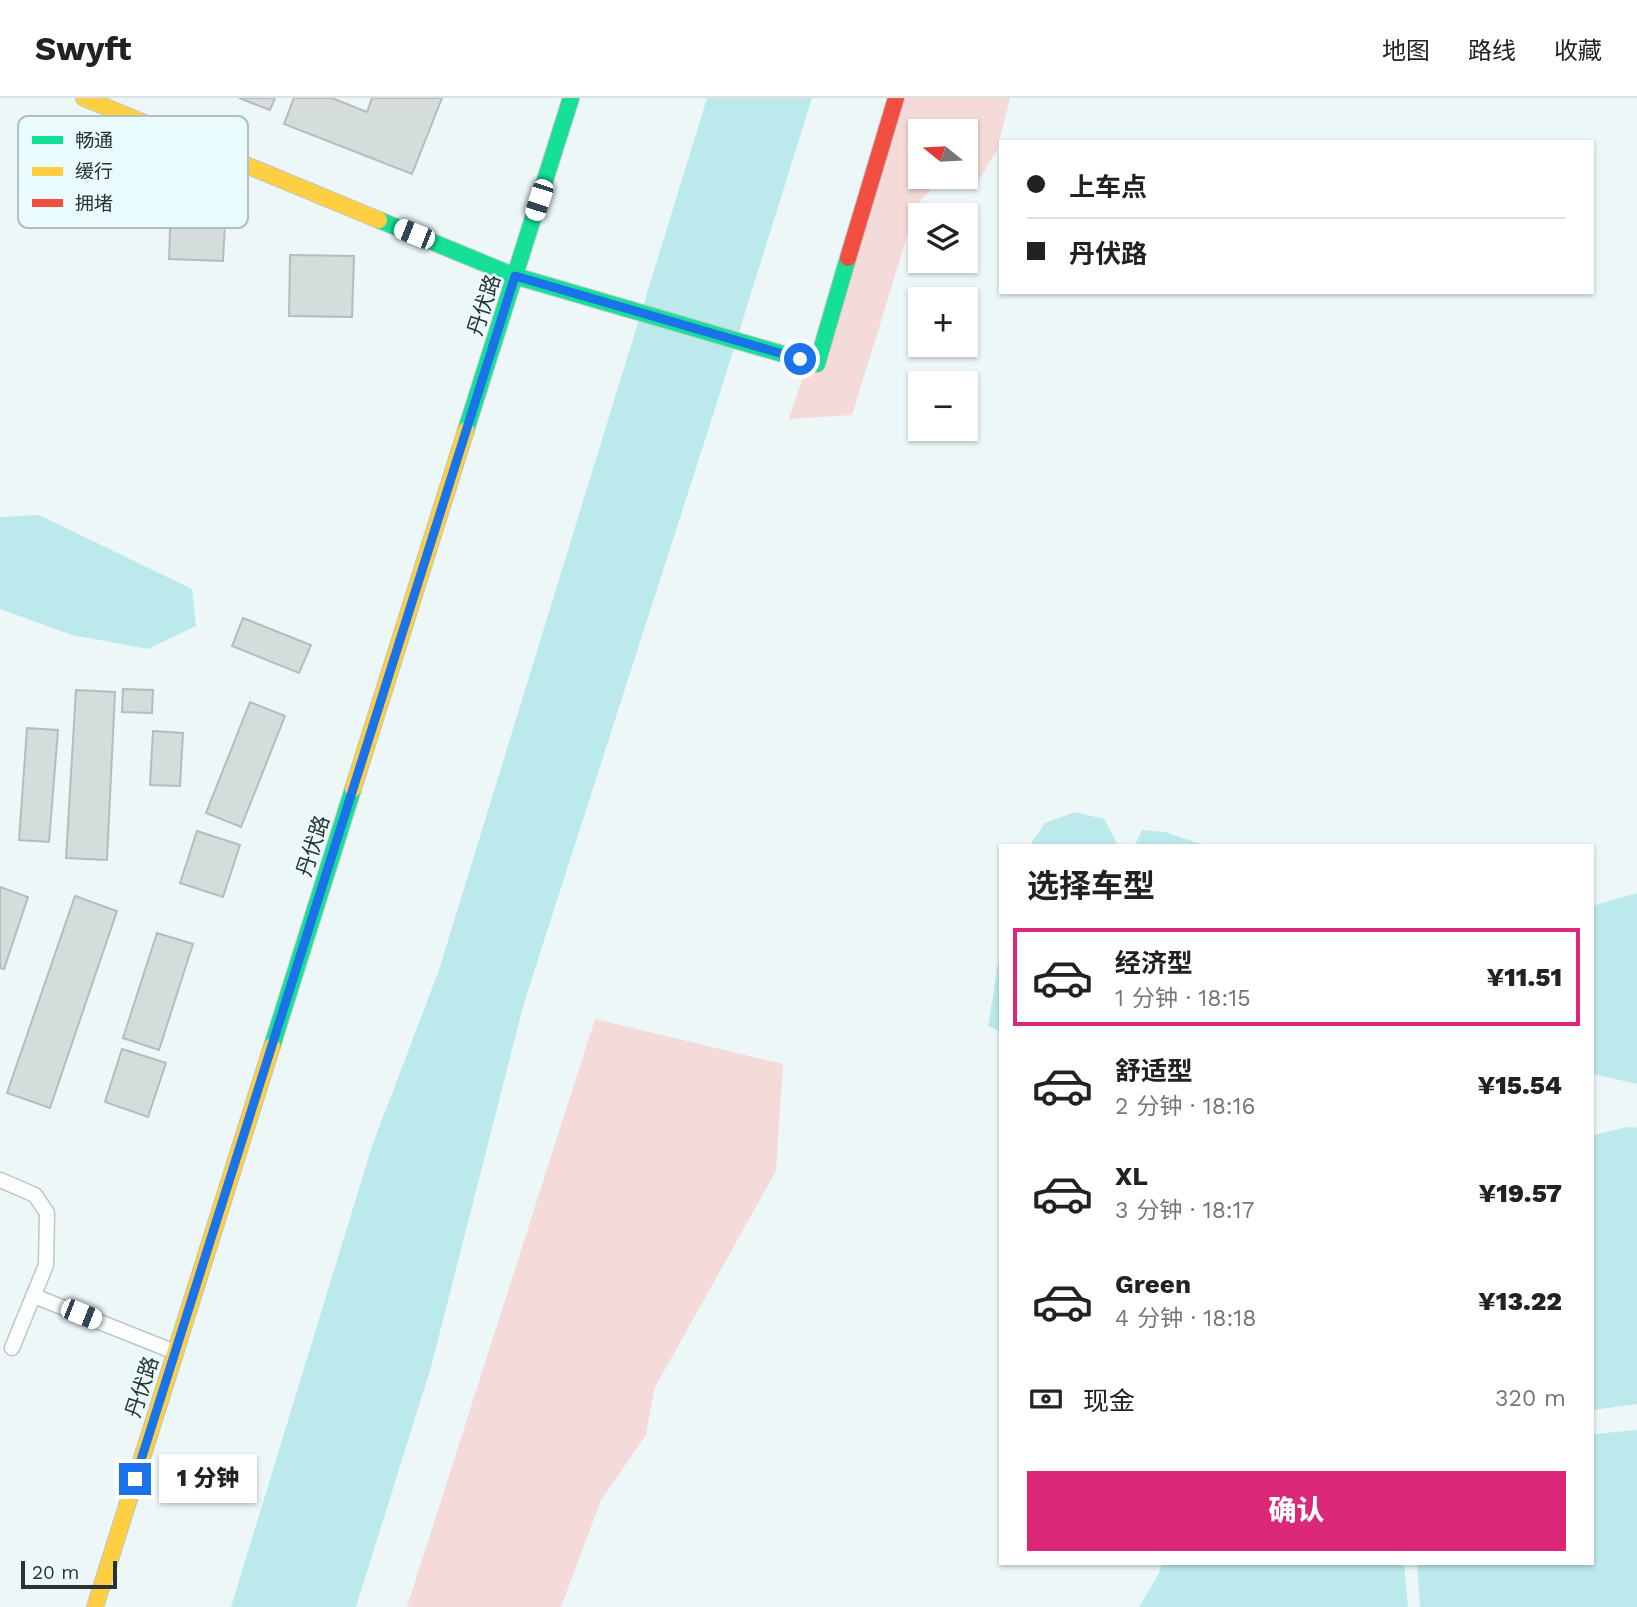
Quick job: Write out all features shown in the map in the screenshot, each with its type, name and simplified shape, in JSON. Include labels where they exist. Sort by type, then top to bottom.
[{"type":"main road","points":[[84,98],[128,116]]},
{"type":"main road","name":"丹伏路","points":[[95,1607],[571,98]]},
{"type":"main road","points":[[248,166],[515,276],[817,364],[896,98]]},
{"type":"lane","points":[[0,1180],[35,1195],[47,1213],[46,1265],[12,1348]]},
{"type":"lane","points":[[34,1296],[175,1352]]},
{"type":"shaded area","points":[[895,98],[1010,98],[997,150],[978,181],[978,119],[908,119],[908,189],[931,189],[918,203],[908,203],[908,233],[852,415],[789,419]]},
{"type":"shaded area","points":[[595,1019],[783,1064],[776,1171],[654,1389],[646,1435],[601,1500],[561,1607],[407,1607]]},
{"type":"water","points":[[707,98],[812,98],[524,1003],[431,1367],[356,1607],[231,1607],[372,1146],[439,970]]},
{"type":"water","points":[[39,515],[192,589],[196,626],[148,649],[72,635],[0,609],[0,517]]},
{"type":"water","points":[[1075,812],[1104,819],[1117,844],[1031,844],[1045,823]]},
{"type":"water","points":[[1142,830],[1165,832],[1201,844],[1135,844]]},
{"type":"water","points":[[1637,893],[1637,1084],[1594,1074],[1594,905]]},
{"type":"water","points":[[999,958],[999,1031],[988,1026]]},
{"type":"water","points":[[1628,1127],[1637,1128],[1637,1404],[1594,1410],[1594,1135]]},
{"type":"water","points":[[1637,1430],[1637,1607],[1420,1607],[1417,1565],[1594,1565],[1594,1434]]},
{"type":"water","points":[[1161,1565],[1404,1565],[1408,1607],[1139,1607]]},
{"type":"building","points":[[239,98],[275,98],[270,110]]},
{"type":"building","points":[[294,98],[332,98],[367,112],[372,98],[442,98],[412,174],[284,124]]},
{"type":"building","points":[[170,228],[225,228],[223,261],[169,259]]},
{"type":"building","points":[[290,255],[354,256],[352,317],[289,316]]},
{"type":"building","points":[[243,618],[311,645],[299,673],[232,646]]},
{"type":"building","points":[[123,689],[153,690],[152,713],[122,712]]},
{"type":"building","points":[[76,690],[115,692],[107,860],[66,858]]},
{"type":"building","points":[[250,702],[285,716],[241,827],[206,813]]},
{"type":"building","points":[[27,728],[58,730],[49,842],[19,840]]},
{"type":"building","points":[[153,731],[183,733],[180,786],[150,785]]},
{"type":"building","points":[[197,831],[240,845],[223,897],[180,883]]},
{"type":"building","points":[[0,887],[28,897],[4,969],[0,968]]},
{"type":"building","points":[[75,896],[117,911],[50,1108],[7,1093]]},
{"type":"building","points":[[157,933],[193,944],[159,1050],[123,1038]]},
{"type":"building","points":[[122,1049],[166,1063],[148,1117],[105,1102]]},
{"type":"traffic: fast","points":[[466,430],[571,98]]},
{"type":"traffic: fast","points":[[379,220],[515,276],[817,364],[848,258]]},
{"type":"traffic: fast","points":[[272,1046],[353,789]]},
{"type":"traffic: slow","points":[[84,98],[128,116]]},
{"type":"traffic: slow","points":[[248,166],[379,220]]},
{"type":"traffic: slow","points":[[353,789],[466,430]]},
{"type":"traffic: slow","points":[[95,1607],[272,1046]]},
{"type":"traffic: jam","points":[[848,258],[896,98]]},
{"type":"route","points":[[135,1479],[515,276],[800,359]]}]
